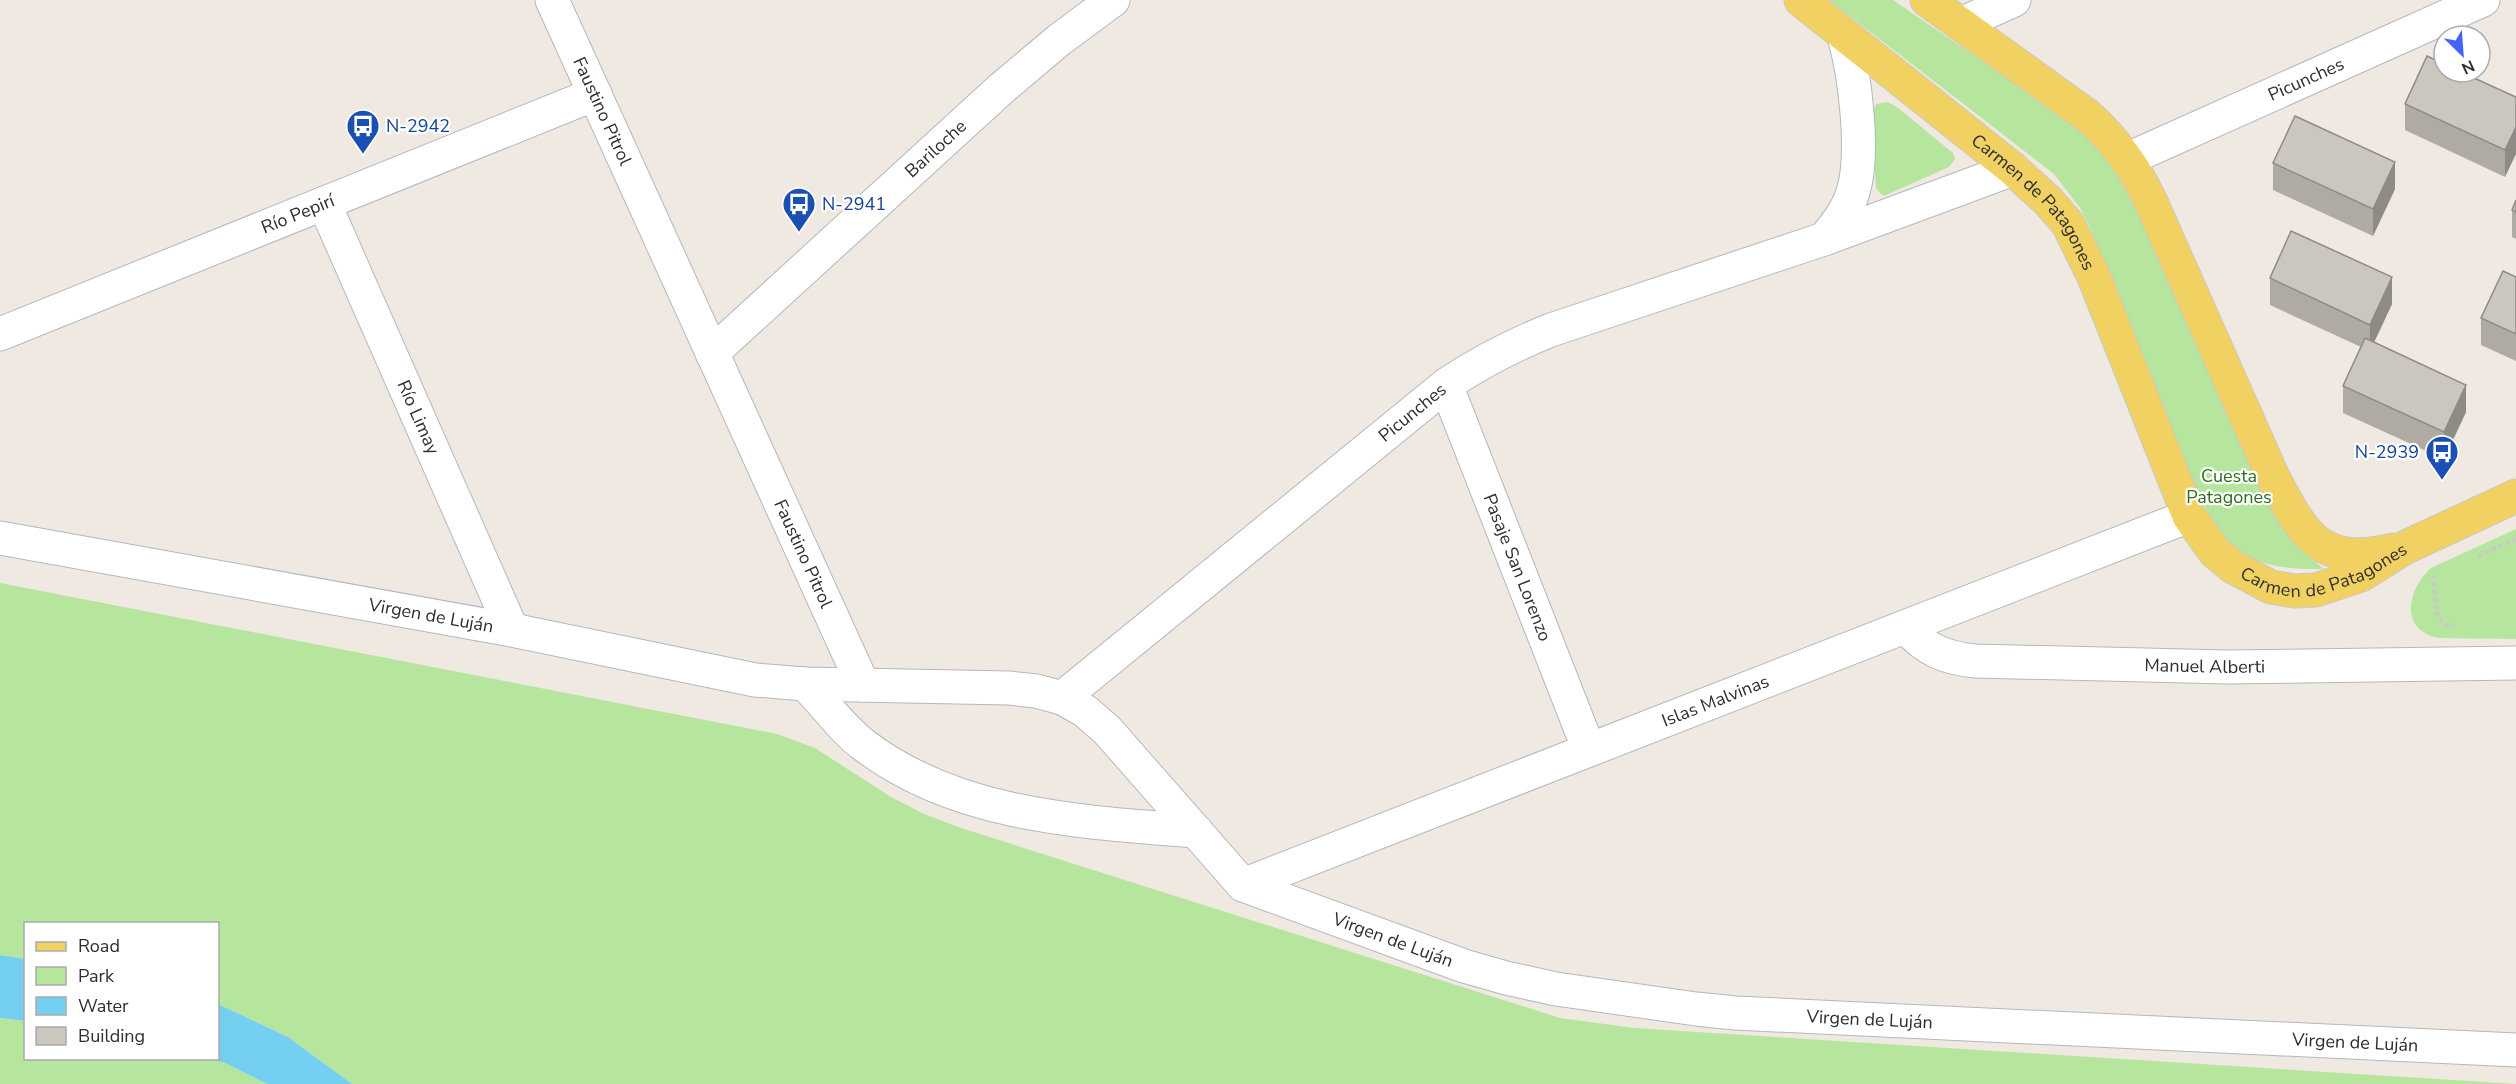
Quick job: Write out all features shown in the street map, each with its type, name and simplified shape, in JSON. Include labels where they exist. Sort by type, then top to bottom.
[{"type":"main road","name":"Carmen de Patagones","points":[[1801,0],[2013,169],[2048,201],[2068,224],[2082,249],[2189,516],[2215,552],[2233,567],[2271,587],[2294,591],[2316,590],[2336,585],[2361,575],[2406,547]]},
{"type":"main road","name":"Carmen de Patagones","points":[[1927,0],[2088,116],[2109,135],[2128,159],[2151,202],[2269,467],[2296,520],[2311,538],[2328,549],[2349,555],[2372,555],[2406,547]]},
{"type":"main road","points":[[2406,547],[2516,496]]},
{"type":"street","name":"Faustino Pitrol","points":[[552,0],[863,685]]},
{"type":"street","name":"Bariloche","points":[[712,353],[1002,88],[1059,40],[1113,0]]},
{"type":"street","points":[[1961,24],[2014,0]]},
{"type":"street","name":"Picunches","points":[[2128,159],[2483,0]]},
{"type":"street","points":[[1824,239],[1846,209],[1857,177],[1854,81],[1844,36]]},
{"type":"street","name":"Río Pepirí","points":[[0,334],[595,94]]},
{"type":"street","name":"Picunches","points":[[1062,698],[1446,385],[1478,363],[1510,346],[1824,239],[2013,169]]},
{"type":"street","name":"Río Limay","points":[[324,203],[512,630]]},
{"type":"street","name":"Pasaje San Lorenzo","points":[[1446,385],[1589,750]]},
{"type":"street","name":"Islas Malvinas","points":[[1243,885],[2189,516]]},
{"type":"street","name":"Virgen de Luján","points":[[0,538],[512,630],[755,680],[863,685]]},
{"type":"street","name":"Manuel Alberti","points":[[1906,627],[1925,646],[1937,653],[1976,661],[2246,667],[2516,663]]},
{"type":"street","points":[[805,684],[863,745],[904,772],[987,805],[1071,821],[1196,831]]},
{"type":"street","points":[[863,685],[1010,688],[1062,698],[1085,711],[1107,730],[1243,885]]},
{"type":"street","name":"Virgen de Luján","points":[[1243,885],[1464,966],[1506,978],[1556,989],[1696,1010],[2516,1050]]},
{"type":"path","points":[[2433,577],[2437,615],[2445,625],[2457,625]]},
{"type":"green space","name":"Cuesta Patagones","points":[[1829,0],[1893,0],[2068,120],[2094,145],[2109,163],[2128,193],[2283,526],[2302,551],[2324,569],[2282,567],[2250,557],[2236,548],[2212,520],[2201,500],[2090,228],[2080,208],[2054,174]]},
{"type":"green space","points":[[1887,102],[1897,107],[1953,153],[1955,159],[1949,167],[1882,195],[1876,188],[1871,117],[1876,104]]},
{"type":"green space","points":[[2516,529],[2516,639],[2439,638],[2426,634],[2418,627],[2413,618],[2412,598],[2416,587],[2431,568]]},
{"type":"green space","points":[[0,583],[777,734],[815,748],[891,797],[924,814],[961,828],[1560,1018],[1634,1028],[2516,1084],[352,1084],[288,1037],[219,1004],[219,922],[24,922],[24,959],[0,955]]},
{"type":"green space","points":[[0,1018],[24,1021],[24,1060],[213,1060],[225,1063],[267,1084],[0,1084]]},
{"type":"water","points":[[0,955],[24,959],[24,1021],[0,1018]]},
{"type":"water","points":[[219,1004],[288,1037],[352,1084],[267,1084],[225,1063],[213,1060],[219,1060]]},
{"type":"building","points":[[2427,56],[2432,58],[2432,84],[2487,84],[2516,97],[2516,127],[2505,150],[2405,104]]},
{"type":"building","points":[[2295,116],[2395,162],[2373,209],[2273,163]]},
{"type":"building","points":[[2516,200],[2516,212],[2512,210]]},
{"type":"building","points":[[2291,231],[2392,277],[2370,325],[2270,278]]},
{"type":"building","points":[[2503,271],[2516,277],[2516,334],[2481,318]]},
{"type":"building","points":[[2365,338],[2466,385],[2444,432],[2343,386]]},
{"type":"place","name":"N-2942","points":[[363,155]]},
{"type":"place","name":"N-2941","points":[[799,233]]},
{"type":"place","name":"N-2939","points":[[2442,481]]}]
